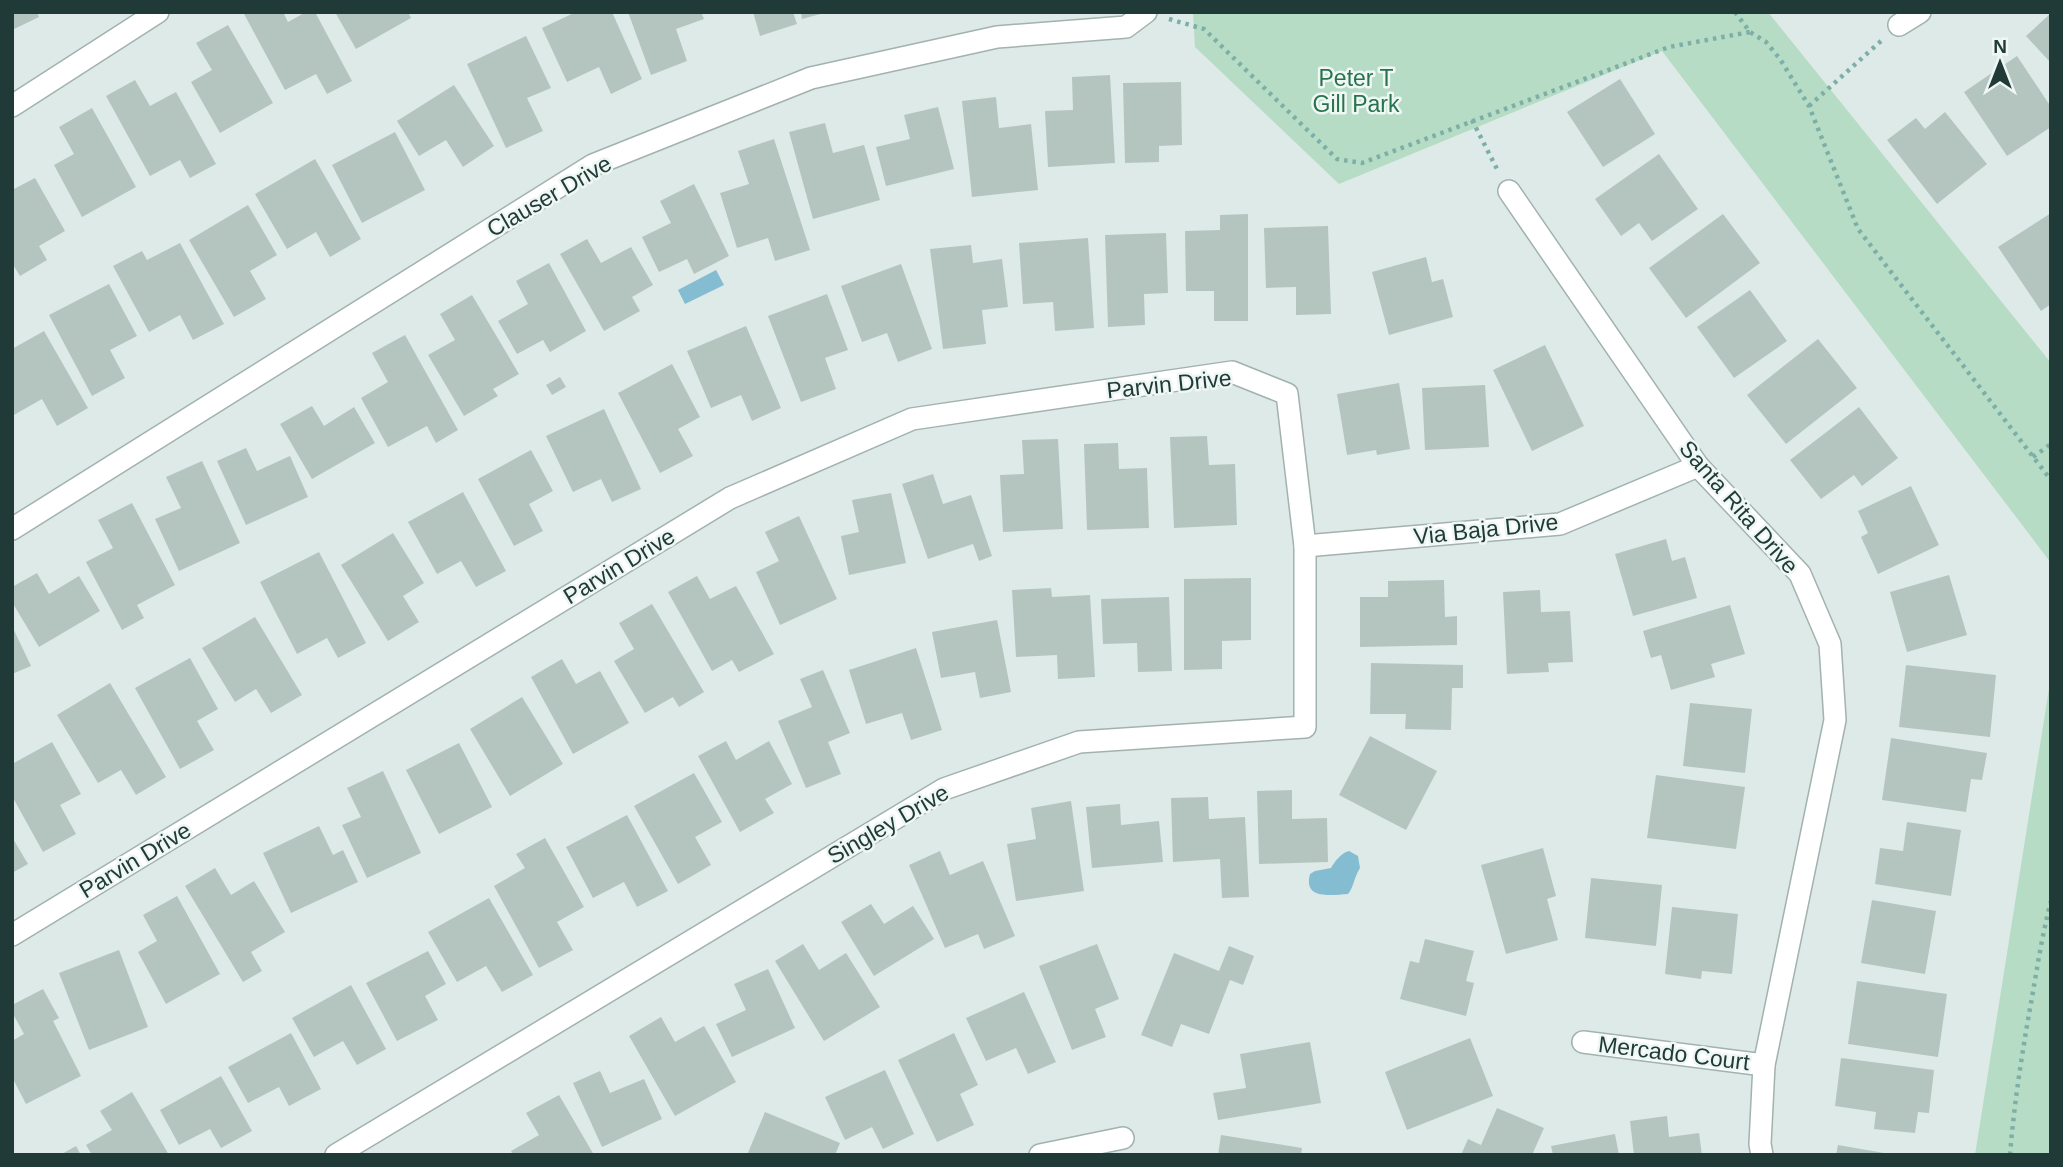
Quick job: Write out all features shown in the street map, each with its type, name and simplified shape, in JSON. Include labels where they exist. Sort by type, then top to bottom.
[{"type":"street","points":[[12,106],[158,12]]},
{"type":"street","points":[[1899,24],[1920,12]]},
{"type":"street","name":"Clauser Drive","points":[[12,529],[593,165],[811,78],[997,37],[1126,27],[1153,14]]},
{"type":"street","name":"Santa Rita Drive","points":[[1509,191],[1698,466],[1800,574],[1830,644],[1835,720],[1765,1065],[1760,1144],[1762,1155]]},
{"type":"street","name":"Parvin Drive","points":[[12,935],[730,498],[912,419],[1232,372],[1287,394]]},
{"type":"street","name":"Singley Drive","points":[[336,1155],[944,789],[1079,742],[1305,727],[1305,546],[1287,394]]},
{"type":"street","name":"Via Baja Drive","points":[[1305,546],[1560,524],[1698,466]]},
{"type":"street","name":"Mercado Court","points":[[1583,1042],[1765,1065]]},
{"type":"street","points":[[1040,1155],[1122,1138]]},
{"type":"path","points":[[1735,12],[1751,32],[1766,41],[1809,106],[1858,229],[2051,480]]},
{"type":"path","points":[[1153,14],[1203,29],[1337,159],[1362,163],[1669,47],[1751,32]]},
{"type":"path","points":[[1809,106],[1899,24]]},
{"type":"path","points":[[1472,120],[1509,191]]},
{"type":"path","points":[[2033,457],[2051,444]]},
{"type":"path","points":[[2010,1155],[2024,1041],[2044,926],[2051,901]]},
{"type":"green space","name":"Peter T Gill Park","points":[[1193,12],[1768,12],[2051,363],[2051,563],[1662,51],[1339,184],[1195,47]]},
{"type":"green space","points":[[2051,676],[2051,1155],[1975,1155]]},
{"type":"water","points":[[716,270],[724,285],[685,304],[678,290]]},
{"type":"water","points":[[1349,851],[1358,856],[1360,868],[1348,894],[1327,895],[1314,892],[1309,882],[1310,874],[1331,868],[1338,858]]},
{"type":"building","points":[[12,12],[37,12],[39,17],[12,30]]},
{"type":"building","points":[[243,12],[283,12],[288,22],[306,12],[315,12],[352,81],[327,94],[316,74],[285,90]]},
{"type":"building","points":[[335,12],[408,12],[411,18],[356,49]]},
{"type":"building","points":[[576,12],[612,12],[642,79],[611,94],[599,67],[567,82],[542,28]]},
{"type":"building","points":[[628,12],[701,12],[704,19],[676,29],[687,61],[651,75]]},
{"type":"building","points":[[753,12],[793,12],[797,24],[760,36]]},
{"type":"building","points":[[801,12],[824,12],[824,13],[802,19]]},
{"type":"building","points":[[2051,13],[2051,63],[2026,36]]},
{"type":"building","points":[[228,25],[273,103],[220,133],[191,82],[212,70],[196,43]]},
{"type":"building","points":[[526,36],[551,88],[527,98],[543,131],[506,148],[467,64]]},
{"type":"building","points":[[2017,56],[2051,107],[2051,127],[2007,156],[1964,92]]},
{"type":"building","points":[[1110,75],[1115,163],[1048,167],[1045,111],[1073,110],[1072,77]]},
{"type":"building","points":[[1620,79],[1655,134],[1603,167],[1567,112]]},
{"type":"building","points":[[135,80],[150,106],[176,92],[216,164],[190,178],[180,160],[150,176],[106,96]]},
{"type":"building","points":[[1181,82],[1182,145],[1159,146],[1159,162],[1125,163],[1123,83]]},
{"type":"building","points":[[454,85],[494,146],[463,167],[446,140],[419,156],[397,121]]},
{"type":"building","points":[[996,97],[999,128],[1031,124],[1038,190],[972,197],[962,101]]},
{"type":"building","points":[[938,107],[954,169],[886,186],[876,147],[910,139],[904,115]]},
{"type":"building","points":[[92,108],[136,187],[82,217],[54,165],[74,154],[59,127]]},
{"type":"building","points":[[1945,112],[1987,164],[1937,204],[1887,140],[1916,118],[1925,129]]},
{"type":"building","points":[[825,123],[833,153],[864,145],[880,200],[813,219],[789,132]]},
{"type":"building","points":[[395,132],[425,190],[362,223],[332,165]]},
{"type":"building","points":[[774,139],[810,250],[775,261],[768,238],[737,248],[720,193],[749,184],[738,151]]},
{"type":"building","points":[[1659,154],[1698,209],[1652,241],[1639,223],[1621,236],[1595,199]]},
{"type":"building","points":[[315,159],[361,239],[330,257],[316,232],[287,249],[255,194]]},
{"type":"building","points":[[35,178],[65,231],[39,246],[47,260],[20,276],[12,263],[12,190]]},
{"type":"building","points":[[694,184],[729,256],[694,274],[687,259],[659,272],[642,237],[671,223],[660,201]]},
{"type":"building","points":[[248,205],[277,255],[250,271],[266,299],[234,317],[189,240]]},
{"type":"building","points":[[2051,213],[2051,304],[2041,311],[1998,247]]},
{"type":"building","points":[[1248,214],[1248,321],[1214,321],[1214,291],[1186,291],[1185,231],[1220,230],[1220,215]]},
{"type":"building","points":[[1723,214],[1760,263],[1686,318],[1649,268]]},
{"type":"building","points":[[1328,226],[1331,314],[1296,315],[1296,287],[1266,288],[1264,228]]},
{"type":"building","points":[[1166,233],[1168,293],[1144,294],[1145,325],[1108,327],[1105,235]]},
{"type":"building","points":[[1088,238],[1094,328],[1055,331],[1053,302],[1023,304],[1019,243]]},
{"type":"building","points":[[587,239],[601,263],[631,247],[653,285],[632,297],[640,311],[604,331],[560,254]]},
{"type":"building","points":[[180,243],[224,324],[193,340],[180,315],[149,332],[113,266],[142,251],[147,260]]},
{"type":"building","points":[[971,245],[973,263],[1002,259],[1008,307],[982,310],[986,344],[943,349],[930,249]]},
{"type":"building","points":[[1426,257],[1432,282],[1443,279],[1453,317],[1389,335],[1372,272]]},
{"type":"building","points":[[549,263],[586,331],[550,352],[543,340],[517,354],[498,321],[528,304],[516,281]]},
{"type":"building","points":[[901,264],[932,349],[898,362],[887,333],[862,342],[841,286]]},
{"type":"building","points":[[109,284],[137,336],[110,350],[125,378],[92,396],[49,315]]},
{"type":"building","points":[[1750,290],[1787,341],[1734,378],[1697,327]]},
{"type":"building","points":[[827,294],[848,350],[825,358],[836,389],[801,402],[768,316]]},
{"type":"building","points":[[472,295],[519,374],[493,389],[498,396],[464,416],[428,355],[455,340],[440,314]]},
{"type":"building","points":[[746,326],[781,408],[752,421],[741,395],[711,408],[687,351]]},
{"type":"building","points":[[44,331],[88,408],[57,426],[42,399],[12,416],[12,349]]},
{"type":"building","points":[[405,335],[458,430],[436,443],[427,426],[388,447],[361,398],[388,382],[372,353]]},
{"type":"building","points":[[1818,339],[1857,388],[1786,444],[1747,395]]},
{"type":"building","points":[[1545,345],[1584,426],[1532,451],[1493,370]]},
{"type":"building","points":[[672,364],[700,417],[678,429],[693,456],[660,473],[618,393]]},
{"type":"building","points":[[560,377],[566,387],[552,395],[546,385]]},
{"type":"building","points":[[1399,383],[1410,449],[1377,455],[1376,450],[1347,455],[1337,394]]},
{"type":"building","points":[[1485,385],[1489,447],[1425,450],[1422,388]]},
{"type":"building","points":[[312,406],[324,426],[354,407],[375,443],[312,479],[280,424]]},
{"type":"building","points":[[1859,407],[1898,458],[1862,486],[1854,475],[1821,499],[1790,460]]},
{"type":"building","points":[[604,409],[641,489],[612,502],[601,479],[573,492],[546,436]]},
{"type":"building","points":[[1207,436],[1209,465],[1235,464],[1237,525],[1174,528],[1170,437]]},
{"type":"building","points":[[1058,439],[1063,529],[1003,532],[1000,475],[1024,474],[1022,440]]},
{"type":"building","points":[[1118,443],[1119,469],[1147,468],[1149,528],[1087,530],[1084,444]]},
{"type":"building","points":[[246,448],[257,471],[290,456],[308,497],[246,525],[217,461]]},
{"type":"building","points":[[531,450],[553,491],[529,504],[543,531],[514,546],[478,479]]},
{"type":"building","points":[[202,461],[240,543],[179,571],[155,519],[181,508],[166,477]]},
{"type":"building","points":[[933,474],[943,504],[971,495],[992,556],[979,561],[973,544],[928,559],[902,484]]},
{"type":"building","points":[[1911,486],[1939,545],[1878,574],[1861,537],[1868,533],[1858,511]]},
{"type":"building","points":[[463,492],[506,571],[476,587],[461,561],[437,574],[408,522]]},
{"type":"building","points":[[891,493],[906,563],[849,575],[841,536],[859,532],[852,500]]},
{"type":"building","points":[[132,503],[175,585],[137,605],[144,618],[122,630],[86,562],[113,548],[98,520]]},
{"type":"building","points":[[799,516],[837,599],[780,625],[756,572],[779,561],[765,532]]},
{"type":"building","points":[[393,533],[424,583],[403,596],[419,622],[388,641],[341,565]]},
{"type":"building","points":[[1666,539],[1672,561],[1685,557],[1697,598],[1633,616],[1615,554]]},
{"type":"building","points":[[319,552],[366,643],[338,658],[327,638],[297,654],[260,582]]},
{"type":"building","points":[[37,573],[49,594],[79,576],[100,611],[39,647],[12,602],[12,587]]},
{"type":"building","points":[[1949,575],[1967,635],[1907,652],[1890,592]]},
{"type":"building","points":[[697,576],[710,599],[736,586],[774,654],[739,672],[732,660],[712,671],[668,592]]},
{"type":"building","points":[[1251,578],[1251,640],[1222,641],[1222,669],[1184,670],[1184,579]]},
{"type":"building","points":[[1444,580],[1445,617],[1457,616],[1457,645],[1360,647],[1360,597],[1388,597],[1388,581]]},
{"type":"building","points":[[1051,588],[1052,597],[1090,595],[1095,677],[1058,679],[1057,655],[1016,657],[1012,590]]},
{"type":"building","points":[[1540,590],[1541,612],[1570,611],[1573,662],[1548,663],[1549,672],[1507,674],[1503,592]]},
{"type":"building","points":[[1169,597],[1172,671],[1138,672],[1137,643],[1103,644],[1101,599]]},
{"type":"building","points":[[652,604],[704,692],[679,707],[673,697],[645,713],[614,661],[634,649],[619,623]]},
{"type":"building","points":[[1730,605],[1745,654],[1711,664],[1715,677],[1671,690],[1661,655],[1651,658],[1643,631]]},
{"type":"building","points":[[255,617],[302,695],[271,713],[256,689],[235,702],[202,648]]},
{"type":"building","points":[[997,620],[1011,692],[980,698],[975,672],[941,678],[932,632]]},
{"type":"building","points":[[12,626],[31,666],[12,674]]},
{"type":"building","points":[[916,648],[942,730],[911,740],[902,713],[866,724],[849,670]]},
{"type":"building","points":[[190,658],[218,709],[197,721],[214,750],[180,769],[135,688]]},
{"type":"building","points":[[562,659],[576,684],[600,671],[629,723],[573,754],[531,677]]},
{"type":"building","points":[[1371,663],[1463,665],[1463,688],[1452,688],[1451,730],[1405,729],[1406,714],[1370,714]]},
{"type":"building","points":[[1906,665],[1996,675],[1990,737],[1899,727]]},
{"type":"building","points":[[823,670],[850,733],[828,742],[841,774],[806,788],[778,721],[812,707],[800,679]]},
{"type":"building","points":[[110,683],[166,777],[136,795],[121,770],[98,783],[57,715]]},
{"type":"building","points":[[522,697],[563,764],[510,796],[470,729]]},
{"type":"building","points":[[1690,703],[1752,709],[1745,773],[1683,766]]},
{"type":"building","points":[[1370,736],[1437,771],[1406,830],[1339,795]]},
{"type":"building","points":[[1891,738],[1987,753],[1982,780],[1971,779],[1966,812],[1882,800]]},
{"type":"building","points":[[726,741],[736,760],[769,741],[792,784],[765,799],[774,813],[740,832],[698,756]]},
{"type":"building","points":[[52,742],[81,794],[60,805],[76,834],[43,852],[12,796],[12,764]]},
{"type":"building","points":[[459,743],[492,807],[439,834],[406,770]]},
{"type":"building","points":[[383,771],[421,853],[367,878],[342,825],[361,817],[347,788]]},
{"type":"building","points":[[694,773],[722,822],[695,837],[711,865],[678,884],[634,806]]},
{"type":"building","points":[[1656,775],[1745,787],[1736,849],[1647,838]]},
{"type":"building","points":[[1292,790],[1292,819],[1327,818],[1328,862],[1259,864],[1257,791]]},
{"type":"building","points":[[1208,797],[1209,819],[1245,817],[1249,897],[1222,898],[1220,859],[1173,862],[1171,798]]},
{"type":"building","points":[[1071,801],[1084,891],[1016,901],[1007,844],[1036,839],[1031,808]]},
{"type":"building","points":[[1120,804],[1121,825],[1159,821],[1163,862],[1092,868],[1086,807]]},
{"type":"building","points":[[627,815],[668,891],[637,907],[624,882],[593,898],[566,847]]},
{"type":"building","points":[[1907,822],[1961,830],[1951,896],[1875,884],[1880,848],[1903,851]]},
{"type":"building","points":[[319,826],[333,855],[343,850],[358,882],[291,913],[263,853]]},
{"type":"building","points":[[12,837],[28,864],[12,873]]},
{"type":"building","points":[[545,838],[584,907],[557,922],[573,950],[539,968],[494,886],[525,868],[516,854]]},
{"type":"building","points":[[1543,848],[1556,896],[1547,899],[1558,940],[1506,954],[1481,865]]},
{"type":"building","points":[[940,851],[950,875],[983,861],[1015,936],[984,949],[978,934],[945,948],[909,865]]},
{"type":"building","points":[[215,868],[231,895],[254,881],[285,932],[251,952],[262,971],[243,982],[185,886]]},
{"type":"building","points":[[1591,878],[1662,885],[1656,946],[1585,938]]},
{"type":"building","points":[[177,896],[220,974],[166,1004],[138,952],[157,941],[143,915]]},
{"type":"building","points":[[489,898],[533,975],[502,992],[486,966],[457,982],[428,932]]},
{"type":"building","points":[[1872,900],[1936,911],[1925,974],[1861,963]]},
{"type":"building","points":[[871,904],[884,924],[913,906],[934,939],[874,976],[841,922]]},
{"type":"building","points":[[1672,907],[1738,914],[1732,974],[1702,971],[1701,979],[1665,974]]},
{"type":"building","points":[[1425,939],[1474,951],[1466,981],[1474,983],[1466,1016],[1400,999],[1410,961],[1419,963]]},
{"type":"building","points":[[803,944],[819,970],[846,953],[880,1007],[824,1041],[775,961]]},
{"type":"building","points":[[1097,944],[1119,999],[1095,1009],[1106,1037],[1072,1050],[1039,966]]},
{"type":"building","points":[[1229,946],[1254,956],[1243,985],[1230,980],[1209,1034],[1181,1024],[1172,1047],[1141,1035],[1174,953],[1219,971]]},
{"type":"building","points":[[119,950],[148,1027],[89,1050],[59,973]]},
{"type":"building","points":[[428,951],[446,984],[425,996],[438,1020],[397,1041],[366,983]]},
{"type":"building","points":[[768,969],[795,1028],[732,1057],[716,1024],[746,1010],[734,984]]},
{"type":"building","points":[[1857,981],[1947,994],[1938,1057],[1848,1044]]},
{"type":"building","points":[[351,985],[386,1049],[357,1065],[343,1041],[314,1057],[292,1018]]},
{"type":"building","points":[[43,989],[59,1018],[53,1021],[81,1076],[26,1104],[12,1077],[12,1041],[24,1034],[12,1012],[12,1005]]},
{"type":"building","points":[[1024,992],[1056,1062],[1028,1074],[1016,1048],[986,1061],[966,1018]]},
{"type":"building","points":[[661,1017],[675,1042],[704,1026],[736,1082],[675,1116],[629,1036]]},
{"type":"building","points":[[291,1033],[321,1089],[289,1106],[279,1087],[248,1103],[228,1067]]},
{"type":"building","points":[[954,1033],[978,1085],[960,1094],[974,1125],[937,1142],[898,1060]]},
{"type":"building","points":[[1470,1038],[1493,1096],[1407,1130],[1385,1072]]},
{"type":"building","points":[[1310,1042],[1321,1103],[1218,1120],[1213,1093],[1246,1088],[1240,1054]]},
{"type":"building","points":[[1841,1058],[1934,1070],[1929,1113],[1918,1112],[1915,1133],[1874,1129],[1876,1112],[1835,1106]]},
{"type":"building","points":[[885,1070],[914,1134],[883,1149],[872,1127],[845,1140],[825,1097]]},
{"type":"building","points":[[600,1071],[610,1093],[644,1079],[662,1119],[602,1147],[573,1083]]},
{"type":"building","points":[[221,1076],[252,1131],[221,1148],[210,1129],[179,1145],[160,1110]]},
{"type":"building","points":[[132,1092],[169,1155],[92,1155],[86,1145],[112,1130],[100,1111]]},
{"type":"building","points":[[559,1095],[594,1155],[513,1155],[511,1151],[539,1135],[526,1113]]},
{"type":"building","points":[[1497,1108],[1544,1128],[1532,1155],[1461,1155],[1468,1139],[1481,1145]]},
{"type":"building","points":[[765,1112],[840,1143],[835,1155],[747,1155]]},
{"type":"building","points":[[1667,1116],[1669,1137],[1699,1133],[1702,1155],[1634,1155],[1630,1121]]},
{"type":"building","points":[[1615,1134],[1619,1155],[1553,1155],[1551,1146]]},
{"type":"building","points":[[1221,1135],[1302,1148],[1301,1155],[1218,1155]]},
{"type":"building","points":[[1838,1145],[1884,1153],[1884,1155],[1836,1155]]},
{"type":"building","points":[[76,1146],[81,1155],[60,1155]]}]
